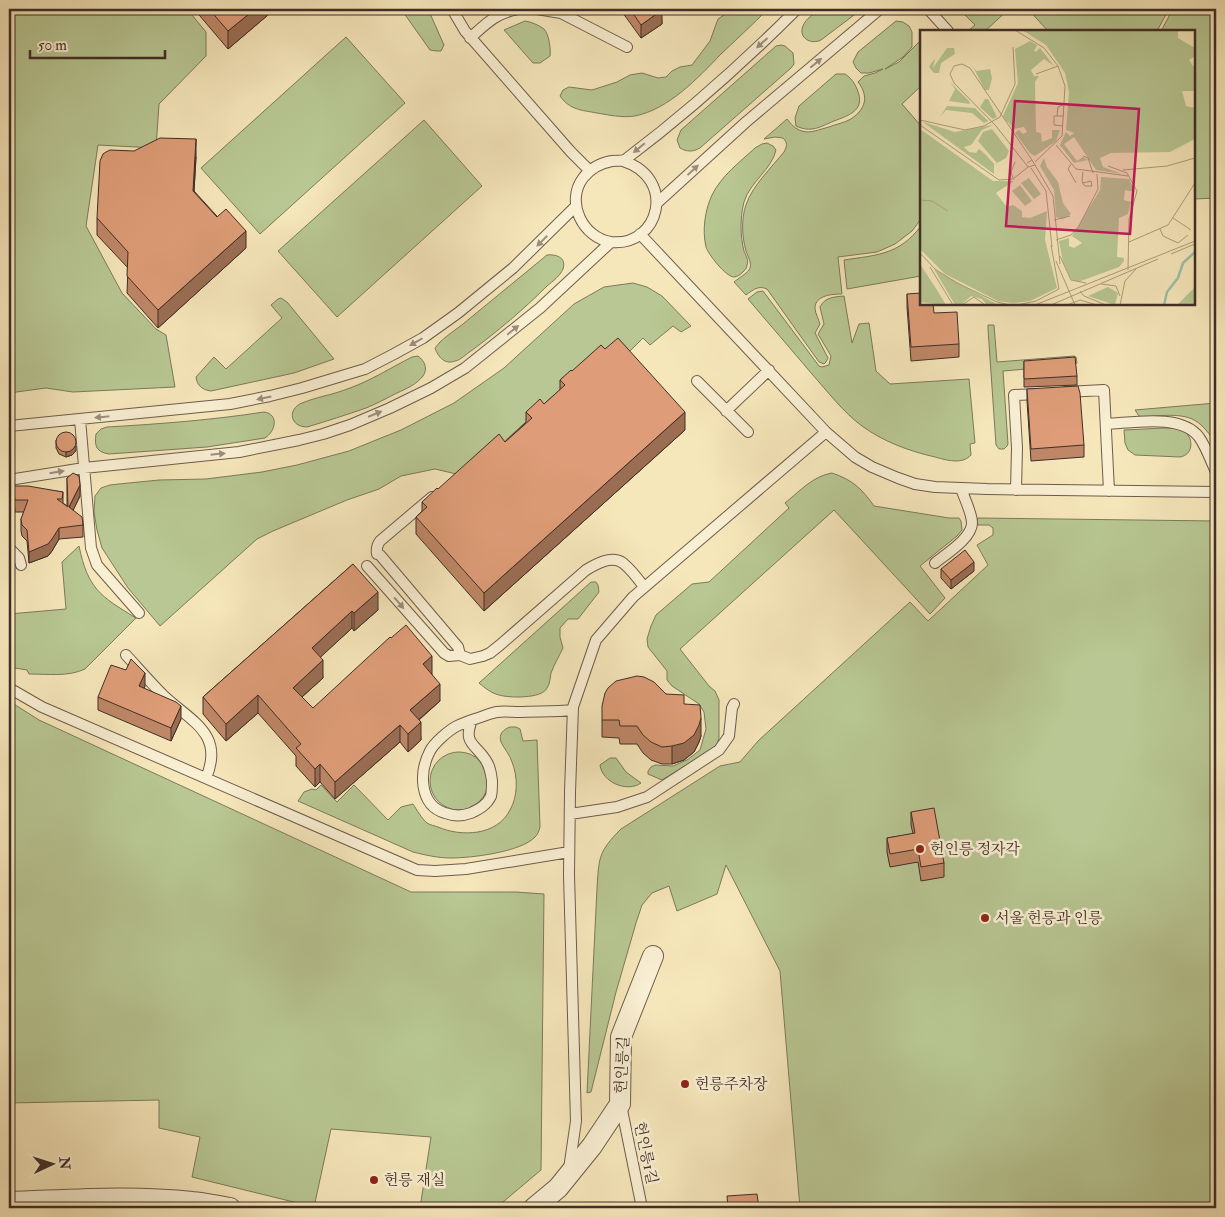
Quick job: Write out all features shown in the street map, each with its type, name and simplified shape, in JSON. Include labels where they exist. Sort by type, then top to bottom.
[{"type":"street","name":"헌인릉길","points":[[534,1208],[558,1188],[568,1176],[592,1146],[620,1104],[621,1037],[653,956]]},
{"type":"street","points":[[9,1202],[153,1199],[194,1202],[230,1208]]},
{"type":"lane","points":[[452,9],[464,31],[571,152],[590,170]]},
{"type":"lane","points":[[470,38],[486,23],[504,12],[518,9]]},
{"type":"lane","points":[[538,9],[561,14],[627,47]]},
{"type":"lane","points":[[624,161],[695,103],[797,9]]},
{"type":"lane","points":[[657,203],[746,122],[880,9]]},
{"type":"lane","points":[[928,9],[947,30]]},
{"type":"lane","points":[[624,161],[640,168],[649,177],[655,189],[657,203],[654,216],[648,227],[640,234],[625,241],[611,242],[598,238],[588,230],[580,219],[576,206],[577,192],[581,180],[590,170],[602,163],[624,161]]},
{"type":"lane","points":[[9,426],[230,404],[302,388],[365,369],[422,338],[458,313],[513,268],[576,206]]},
{"type":"lane","points":[[640,234],[826,432],[855,457],[872,467],[914,484],[935,487],[1016,490],[1216,492]]},
{"type":"lane","points":[[9,480],[84,468],[239,452],[323,434],[390,408],[431,388],[465,368],[540,308],[611,242]]},
{"type":"lane","points":[[726,411],[769,370]]},
{"type":"lane","points":[[697,381],[748,432]]},
{"type":"lane","points":[[1016,490],[1017,448],[1014,395],[1104,390],[1109,491]]},
{"type":"lane","points":[[80,419],[90,542],[94,558],[97,565],[138,613]]},
{"type":"lane","points":[[1106,424],[1165,421],[1181,424],[1191,429],[1199,437],[1216,472]]},
{"type":"lane","points":[[568,1176],[576,1121],[570,852],[573,707],[596,640],[644,587],[826,432]]},
{"type":"lane","points":[[935,563],[966,537],[970,531],[971,516],[961,488]]},
{"type":"lane","points":[[437,492],[380,541],[377,545],[378,554],[458,647],[460,655]]},
{"type":"lane","points":[[9,548],[19,558],[21,565]]},
{"type":"lane","points":[[367,566],[444,653],[449,656],[460,655],[470,660],[490,652],[586,570],[599,562],[610,560],[622,562],[644,587]]},
{"type":"lane","points":[[126,655],[163,695],[202,728],[210,744],[212,761],[206,778]]},
{"type":"lane","points":[[9,688],[42,706],[417,870],[466,869],[570,852]]},
{"type":"lane","points":[[570,814],[618,807],[647,797],[720,750],[729,736],[734,704]]},
{"type":"lane","points":[[472,720],[468,732],[469,738],[472,745],[486,761],[490,770],[491,796],[487,802],[473,812],[450,815],[441,812],[428,800],[422,776],[430,750],[441,738],[456,726],[472,720],[496,712],[573,710]]},
{"type":"lane","name":"헌인릉1길","points":[[620,1104],[642,1208]]},
{"type":"green space","points":[[9,9],[187,9],[206,32],[206,56],[159,104],[156,148],[98,145],[86,226],[122,293],[156,329],[166,335],[175,387],[73,392],[46,388],[9,393]]},
{"type":"green space","points":[[401,9],[428,9],[444,45],[441,51],[430,50]]},
{"type":"green space","points":[[733,9],[768,9],[693,82],[660,107],[635,116],[625,117],[576,109],[560,96],[563,90],[569,87],[592,90],[617,82],[630,75],[642,73],[658,78],[666,77],[680,67],[692,65],[710,41],[718,19]]},
{"type":"green space","points":[[820,9],[862,9],[821,40],[813,42],[804,37],[802,30],[808,18]]},
{"type":"green space","points":[[959,9],[1009,9],[986,30],[969,30],[975,25]]},
{"type":"green space","points":[[1028,9],[1169,9],[1158,30],[1047,30]]},
{"type":"green space","points":[[1173,9],[1216,9],[1216,198],[1195,199],[1195,30],[1162,30]]},
{"type":"green space","points":[[525,21],[544,29],[547,34],[550,56],[540,63],[533,63],[504,30]]},
{"type":"green space","points":[[896,21],[903,22],[909,26],[912,32],[912,47],[903,57],[885,69],[899,62],[920,41],[920,87],[902,104],[920,125],[920,220],[912,231],[895,244],[877,252],[838,257],[842,294],[821,298],[818,300],[815,308],[820,324],[815,333],[828,358],[824,364],[819,362],[767,289],[758,288],[746,295],[734,282],[748,272],[751,265],[743,234],[744,210],[753,191],[784,152],[786,146],[786,141],[783,138],[764,139],[787,119],[797,129],[808,132],[843,122],[856,115],[863,107],[865,97],[858,82],[864,76],[883,69],[861,73],[853,62],[858,52]]},
{"type":"green space","points":[[346,37],[405,103],[260,234],[201,168]]},
{"type":"green space","points":[[781,45],[793,53],[794,64],[791,68],[700,148],[690,151],[680,148],[677,140],[681,130],[776,46]]},
{"type":"green space","points":[[836,74],[845,74],[851,79],[857,89],[859,102],[855,111],[820,127],[806,129],[796,126],[795,118],[799,106]]},
{"type":"green space","points":[[424,120],[482,186],[337,317],[278,251]]},
{"type":"green space","points":[[767,143],[776,150],[774,157],[751,188],[744,202],[741,233],[748,263],[744,271],[734,277],[722,269],[707,250],[704,227],[708,207],[712,195],[726,175],[755,148]]},
{"type":"green space","points":[[920,227],[920,276],[847,289],[844,260],[887,252],[913,236]]},
{"type":"green space","points":[[547,255],[557,256],[562,259],[563,269],[556,278],[491,336],[461,358],[448,362],[440,357],[435,348],[440,342]]},
{"type":"green space","points":[[633,283],[647,287],[662,296],[691,326],[681,332],[673,326],[650,345],[643,338],[629,352],[602,355],[465,476],[435,469],[401,476],[379,489],[347,500],[273,531],[257,539],[160,626],[128,588],[102,548],[94,512],[95,496],[101,488],[110,485],[159,480],[206,479],[262,472],[349,451],[401,430],[454,403],[504,368],[574,304],[604,287]]},
{"type":"green space","points":[[763,291],[819,366],[829,365],[831,356],[818,334],[824,324],[820,307],[827,299],[844,296],[852,343],[859,324],[869,323],[876,371],[890,384],[969,379],[975,443],[970,444],[971,455],[963,460],[954,461],[906,449],[870,432],[848,415],[748,299],[757,292]]},
{"type":"green space","points":[[281,298],[287,302],[334,359],[294,373],[211,391],[201,387],[196,377],[214,357],[226,369],[282,318],[271,305]]},
{"type":"green space","points":[[988,325],[994,325],[997,362],[1074,356],[1077,363],[1075,365],[1003,371],[1008,444],[1004,449],[999,449],[996,445]]},
{"type":"green space","points":[[418,356],[425,365],[425,373],[408,388],[366,408],[307,427],[301,426],[294,421],[292,417],[294,409],[302,403],[358,385],[412,357]]},
{"type":"green space","points":[[1216,403],[1216,443],[1203,427],[1189,418],[1174,415],[1143,417],[1139,416],[1135,410]]},
{"type":"green space","points":[[269,413],[274,419],[272,431],[265,438],[207,447],[109,454],[102,452],[96,446],[96,434],[101,429],[107,427],[186,421]]},
{"type":"green space","points":[[1164,428],[1180,430],[1188,435],[1191,446],[1188,453],[1180,457],[1135,455],[1128,450],[1125,443],[1124,430]]},
{"type":"green space","points":[[832,473],[856,486],[874,506],[959,518],[962,530],[920,566],[945,598],[930,614],[834,510],[680,649],[715,691],[719,700],[719,738],[713,749],[662,780],[648,774],[651,767],[655,765],[673,766],[687,760],[700,750],[706,729],[704,712],[699,704],[672,686],[667,680],[667,671],[648,647],[647,639],[656,615],[692,584],[709,582],[789,508],[785,503],[819,477]]},
{"type":"green space","name":"서울 헌릉과 인릉","points":[[978,518],[1216,521],[1216,1208],[800,1208],[780,971],[726,865],[717,894],[677,911],[669,886],[652,893],[642,905],[616,992],[591,1092],[587,1093],[598,869],[601,856],[608,844],[621,829],[720,766],[740,762],[758,741],[910,602],[928,621],[988,565],[977,545],[993,535],[993,528],[989,525],[978,525]]},
{"type":"green space","points":[[79,546],[91,582],[97,590],[113,604],[136,618],[85,669],[78,672],[29,674],[27,670],[9,667],[9,614],[66,609],[62,562]]},
{"type":"green space","points":[[591,582],[596,582],[599,592],[578,619],[568,619],[560,628],[563,648],[544,692],[525,697],[504,696],[491,692],[479,683]]},
{"type":"green space","points":[[9,701],[39,720],[411,892],[516,892],[544,894],[541,1170],[503,1202],[485,1208],[420,1208],[431,1137],[331,1129],[314,1207],[192,1177],[200,1137],[159,1128],[159,1100],[9,1103]]},
{"type":"green space","points":[[510,727],[520,729],[523,741],[537,740],[540,827],[535,837],[519,847],[460,858],[427,855],[413,852],[298,801],[304,792],[312,789],[316,790],[321,785],[337,802],[354,785],[388,820],[401,807],[413,804],[423,819],[431,825],[467,833],[488,829],[504,819],[515,799],[516,780],[514,768],[500,739],[502,732]]},
{"type":"green space","points":[[459,752],[475,757],[483,765],[488,781],[483,797],[475,805],[459,810],[443,805],[435,797],[430,781],[435,765],[443,757]]},
{"type":"green space","points":[[610,758],[616,758],[626,772],[641,783],[629,787],[610,781],[605,776],[600,765]]},
{"type":"building","points":[[209,9],[255,9],[228,31]]},
{"type":"building","points":[[630,9],[661,9],[662,10],[641,25]]},
{"type":"building","points":[[160,138],[196,139],[193,191],[217,217],[226,209],[246,231],[158,310],[127,276],[128,252],[97,218],[100,161],[103,154],[110,150],[134,151]]},
{"type":"building","points":[[920,293],[920,305],[933,305],[934,313],[957,312],[959,344],[911,347],[907,294]]},
{"type":"building","points":[[618,338],[685,412],[484,593],[416,517],[427,507],[422,502],[499,434],[505,442],[532,418],[526,412],[540,399],[544,404],[565,385],[560,380],[601,345],[605,349]]},
{"type":"building","points":[[1075,357],[1077,376],[1024,378],[1024,361]]},
{"type":"building","points":[[1078,386],[1084,445],[1031,449],[1027,389]]},
{"type":"building","points":[[66,432],[73,435],[76,442],[73,449],[66,452],[59,449],[56,442],[59,435]]},
{"type":"building","points":[[73,473],[79,476],[80,485],[69,507],[82,517],[83,525],[59,528],[48,544],[29,552],[27,530],[22,525],[21,519],[28,500],[15,500],[13,486],[28,486],[63,492],[62,499],[57,499],[68,507],[67,478]]},
{"type":"building","points":[[965,550],[974,562],[951,580],[941,569]]},
{"type":"building","points":[[353,564],[378,592],[354,613],[352,611],[312,648],[323,660],[293,688],[313,708],[390,637],[406,625],[432,656],[423,664],[440,684],[410,710],[421,722],[408,734],[400,725],[335,782],[320,764],[315,769],[296,748],[301,744],[258,695],[226,724],[203,697]]},
{"type":"building","points":[[131,659],[145,673],[139,686],[181,706],[171,728],[98,697],[111,665],[126,670]]},
{"type":"building","points":[[637,676],[654,682],[666,694],[684,695],[684,704],[700,705],[701,718],[694,735],[684,743],[662,747],[651,742],[637,726],[620,726],[619,720],[602,720],[602,706],[608,688],[616,681]]},
{"type":"building","points":[[934,808],[944,863],[921,867],[918,849],[890,854],[887,838],[915,833],[911,812]]},
{"type":"building","points":[[757,1194],[759,1208],[728,1208],[727,1196]]},
{"type":"place","name":"헌인릉 정자각","points":[[920,849]]},
{"type":"place","name":"서울 헌릉과 인릉","points":[[985,918]]},
{"type":"place","name":"헌릉주차장","points":[[685,1084]]},
{"type":"place","name":"헌릉 재실","points":[[374,1180]]}]
